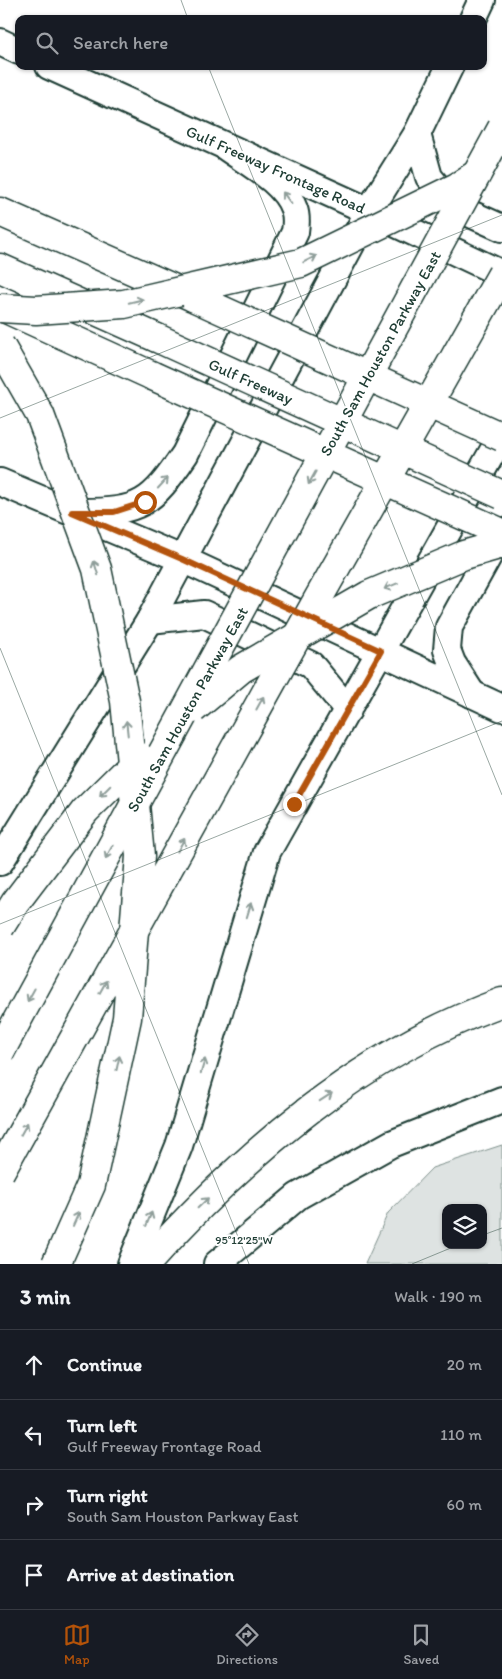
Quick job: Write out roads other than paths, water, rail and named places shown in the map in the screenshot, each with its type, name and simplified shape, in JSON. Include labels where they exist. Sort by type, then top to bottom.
[{"type":"highway","name":"South Sam Houston Parkway East","points":[[0,1052],[502,128]]},
{"type":"highway","points":[[0,307],[36,310],[124,304],[301,263],[458,187],[502,159]]},
{"type":"highway","points":[[0,212],[502,436]]},
{"type":"highway","name":"Gulf Freeway","points":[[0,268],[502,495]]},
{"type":"highway","points":[[0,1172],[309,615],[502,274]]},
{"type":"highway","points":[[0,307],[502,532]]},
{"type":"highway","points":[[0,345],[40,415],[97,569],[125,701],[140,856],[127,1018],[92,1185],[56,1264]]},
{"type":"highway","points":[[0,927],[85,811],[162,736],[241,669],[369,595],[464,555],[502,544]]},
{"type":"highway","points":[[146,1264],[184,1221],[238,1169],[313,1106],[375,1065],[432,1033],[502,1002]]},
{"type":"main road","points":[[474,15],[482,0]]},
{"type":"main road","points":[[0,42],[15,49]]},
{"type":"main road","name":"Gulf Freeway Frontage Road","points":[[59,70],[369,211],[502,274]]},
{"type":"main road","points":[[0,862],[150,620],[369,211],[417,134],[448,70]]},
{"type":"main road","points":[[417,134],[429,177],[453,206],[502,228]]},
{"type":"main road","points":[[72,512],[114,512],[132,508],[145,502],[169,477],[185,454],[295,232],[295,211],[291,202],[277,185],[226,147]]},
{"type":"main road","points":[[131,1264],[179,1146],[267,852],[502,436]]},
{"type":"main road","points":[[0,482],[182,559],[502,708]]},
{"type":"main road","points":[[472,694],[452,662],[447,650],[449,627],[502,532]]},
{"type":"main road","points":[[150,620],[204,614],[311,665],[348,710]]},
{"type":"main road","points":[[218,1264],[298,1196],[391,1144],[502,1100]]}]
